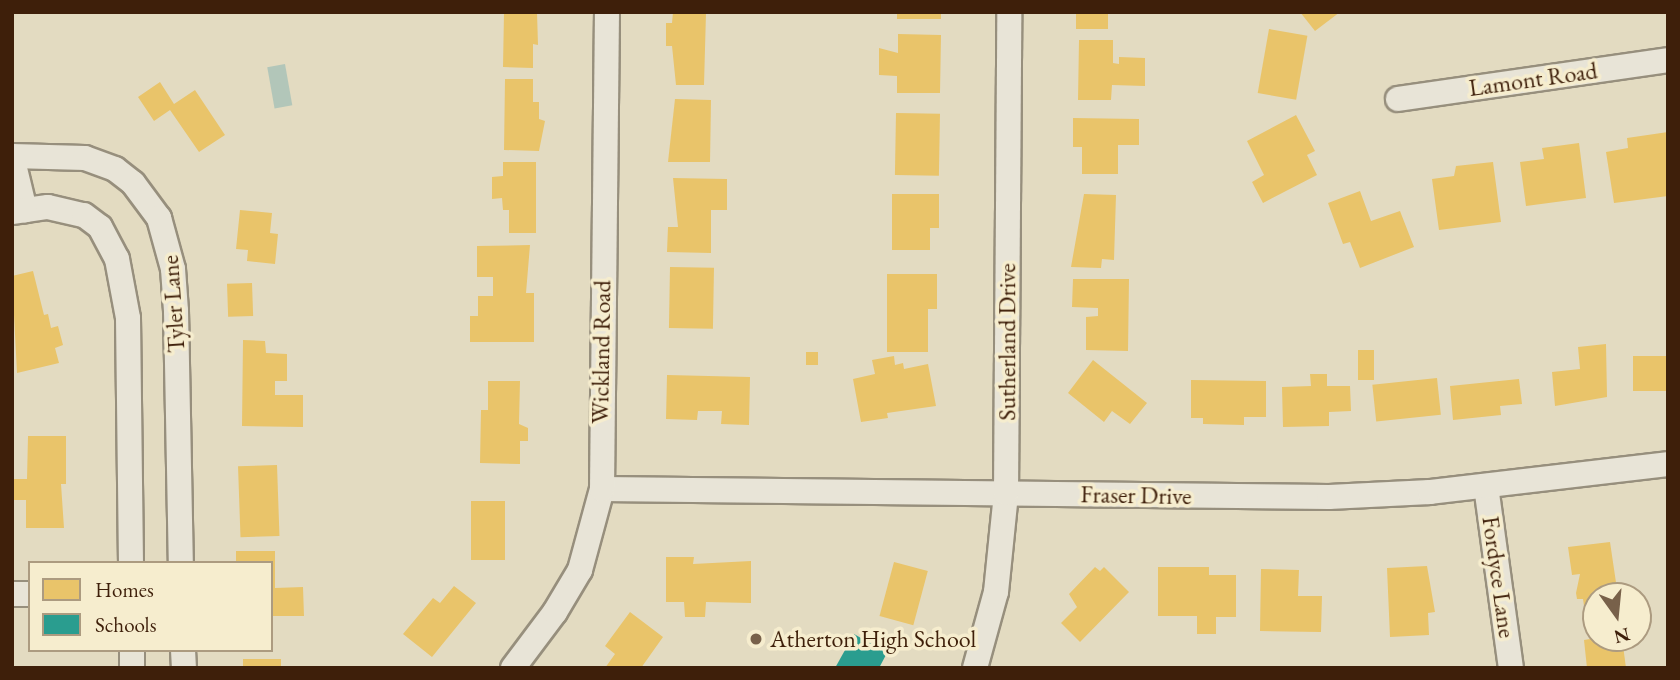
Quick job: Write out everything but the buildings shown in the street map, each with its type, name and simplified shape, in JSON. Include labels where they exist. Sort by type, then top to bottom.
[{"type":"street","name":"Wickland Road","points":[[513,668],[555,612],[580,570],[602,489],[607,12]]},
{"type":"street","name":"Sutherland Drive","points":[[975,668],[996,592],[1006,494],[1009,12]]},
{"type":"street","name":"Lamont Road","points":[[1398,99],[1668,60]]},
{"type":"street","points":[[12,156],[19,211]]},
{"type":"street","name":"Tyler Lane","points":[[12,156],[85,158],[115,169],[133,183],[159,218],[173,269],[176,311],[181,561]]},
{"type":"street","name":"Tyler Lane","points":[[19,211],[65,208],[100,226],[126,289],[131,561]]},
{"type":"street","name":"Fraser Drive","points":[[602,489],[1329,497],[1486,486],[1668,464]]},
{"type":"street","name":"Fordyce Lane","points":[[1486,486],[1511,668]]},
{"type":"shaded area","points":[[285,64],[292,105],[275,108],[267,67]]},
{"type":"place","name":"Atherton High School","points":[[756,639]]}]
